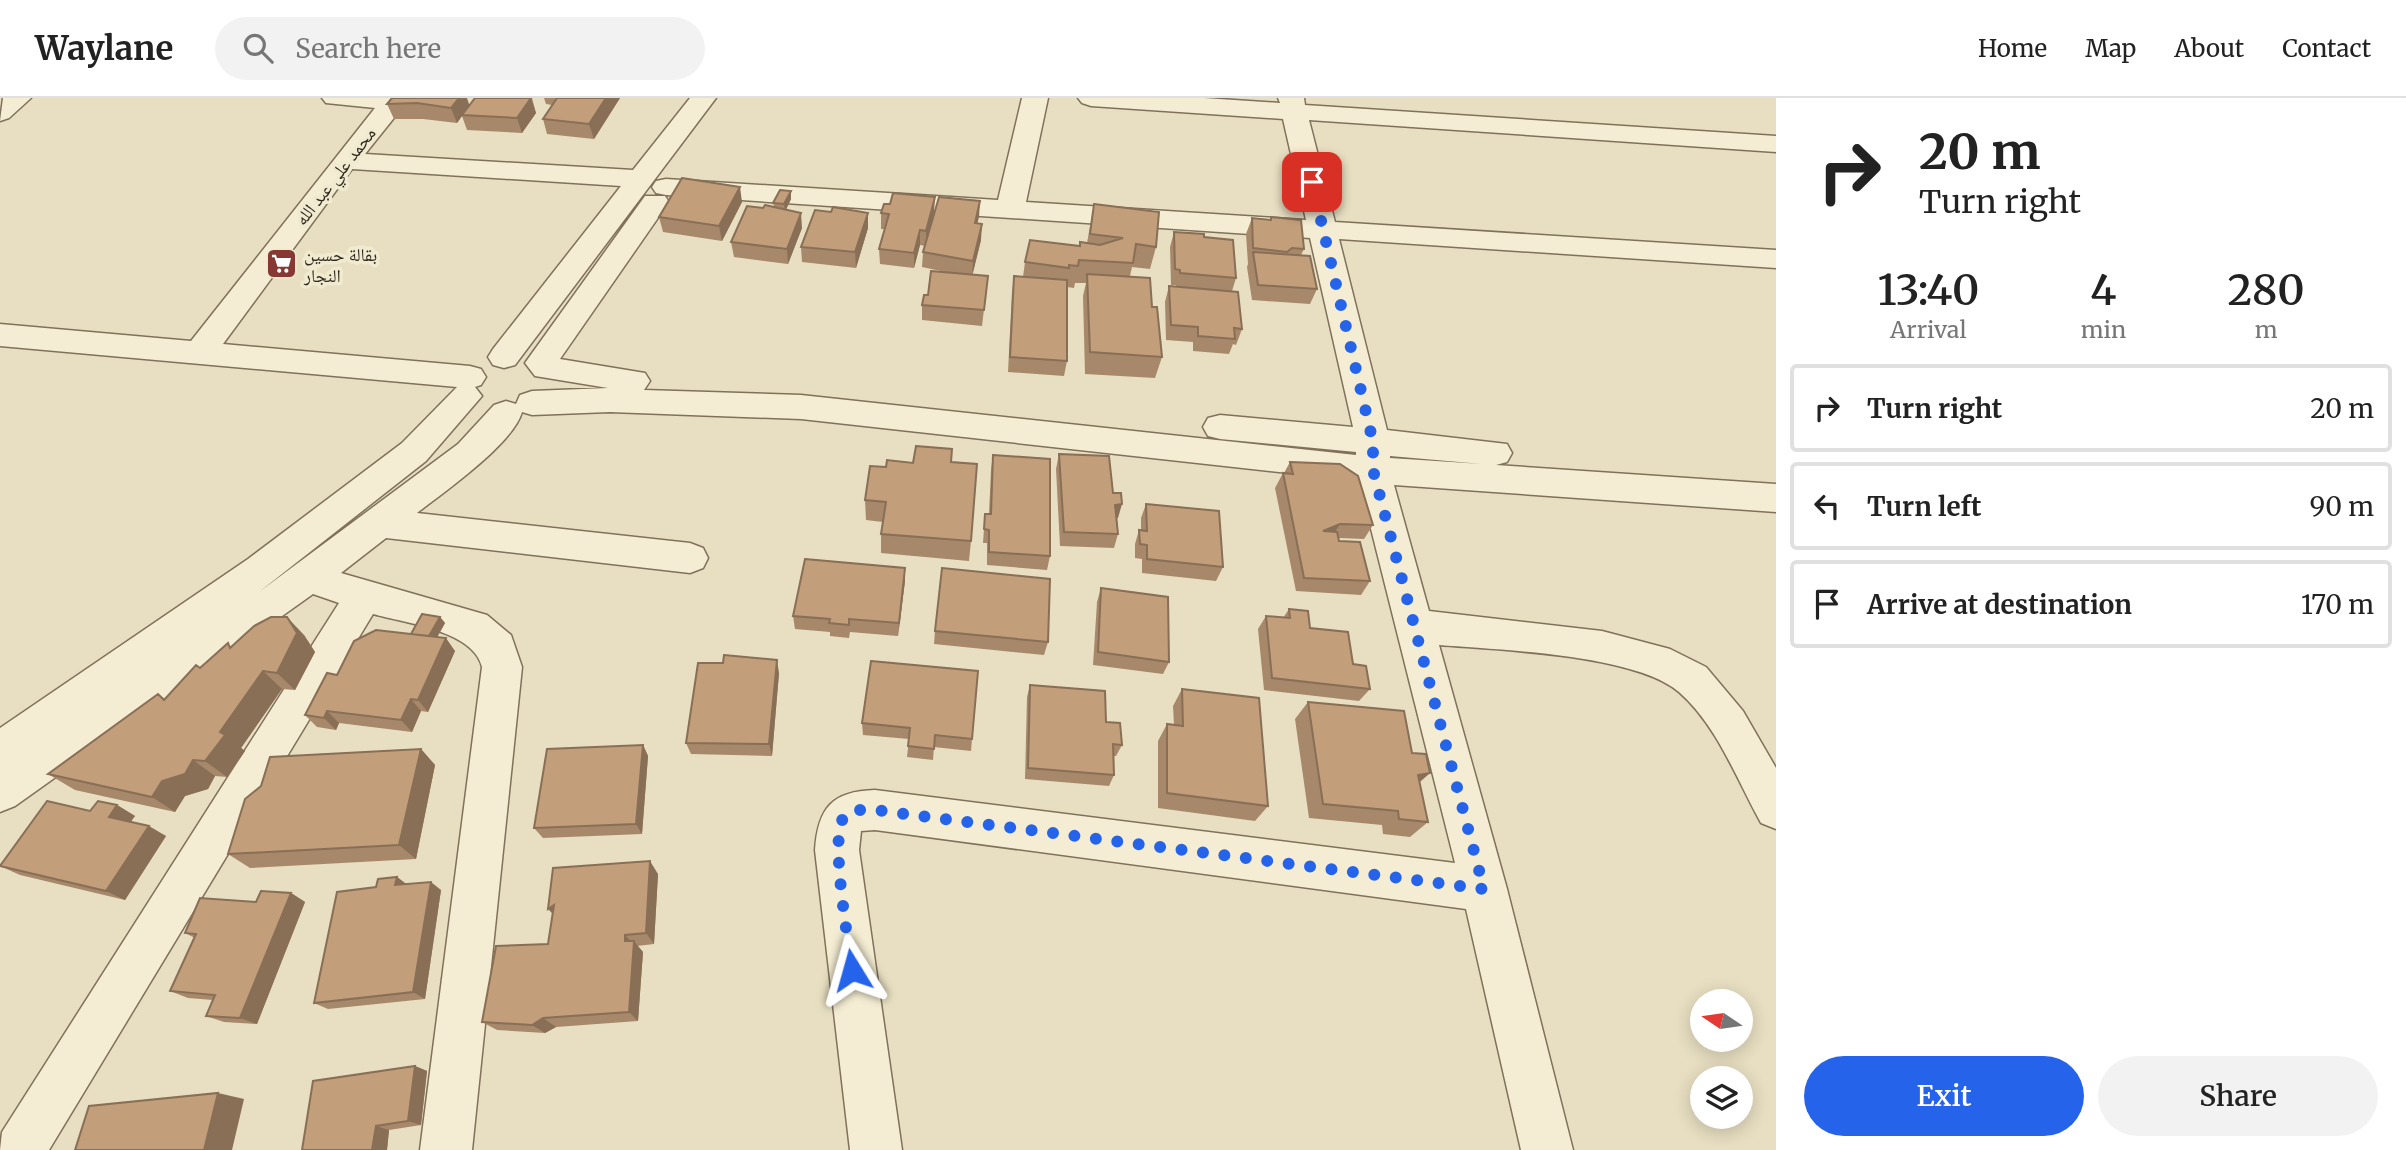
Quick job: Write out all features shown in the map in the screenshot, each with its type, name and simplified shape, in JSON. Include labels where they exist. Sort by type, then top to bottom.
[{"type":"street","points":[[0,113],[18,98]]},
{"type":"street","points":[[335,98],[395,100]]},
{"type":"street","points":[[544,366],[703,98]]},
{"type":"street","points":[[504,357],[729,98]]},
{"type":"street","points":[[1010,210],[1035,98]]},
{"type":"street","points":[[1091,98],[1292,104],[1776,144]]},
{"type":"street","name":"محمد علي عبد الله","points":[[198,355],[345,161],[395,100]]},
{"type":"street","points":[[1292,104],[1325,229],[1373,456],[1548,1150]]},
{"type":"street","points":[[345,161],[1010,210],[1776,260]]},
{"type":"street","points":[[0,335],[468,386]]},
{"type":"street","points":[[0,751],[261,570],[414,452],[490,361],[504,357],[531,358],[544,366],[652,383],[1075,412],[1373,456],[1776,477]]},
{"type":"street","points":[[0,792],[309,577],[470,453],[519,408],[548,386],[549,377],[544,366]]},
{"type":"street","points":[[468,386],[480,410],[610,400],[801,407],[1373,456],[1776,498]]},
{"type":"street","points":[[380,523],[690,558]]},
{"type":"street","points":[[309,577],[364,596],[473,626],[497,647],[502,667],[446,1150]]},
{"type":"street","points":[[20,1150],[364,596]]},
{"type":"street","points":[[1415,626],[1609,648],[1656,660],[1690,678],[1720,712],[1776,809]]},
{"type":"street","points":[[876,1150],[838,850],[840,825],[845,816],[856,810],[875,810],[1484,889]]},
{"type":"building","points":[[392,98],[459,98],[451,108],[417,103],[387,104]]},
{"type":"building","points":[[475,98],[531,98],[517,118],[462,115]]},
{"type":"building","points":[[557,98],[606,98],[589,124],[543,119]]},
{"type":"building","points":[[682,178],[740,187],[719,226],[659,217]]},
{"type":"building","points":[[780,190],[791,191],[784,204],[773,203]]},
{"type":"building","points":[[893,193],[935,197],[926,231],[920,230],[914,253],[879,249],[889,214],[881,213],[884,204],[890,204]]},
{"type":"building","points":[[939,197],[980,201],[975,223],[982,224],[973,261],[923,252]]},
{"type":"building","points":[[1094,204],[1159,212],[1156,247],[1136,244],[1133,263],[1079,260],[1078,266],[1069,265],[1069,268],[1025,262],[1030,240],[1080,246],[1080,242],[1100,245],[1123,238],[1090,234]]},
{"type":"building","points":[[765,205],[801,213],[787,249],[731,242],[747,206],[763,208]]},
{"type":"building","points":[[833,207],[868,213],[855,252],[801,247],[815,210],[831,212]]},
{"type":"building","points":[[1271,217],[1301,220],[1304,249],[1292,248],[1287,252],[1253,248],[1252,218],[1271,220]]},
{"type":"building","points":[[1174,232],[1233,240],[1236,278],[1180,273],[1180,270],[1175,269]]},
{"type":"building","points":[[1253,252],[1310,256],[1317,289],[1258,285]]},
{"type":"building","points":[[931,271],[988,276],[984,310],[922,305],[924,295],[928,295]]},
{"type":"building","points":[[1087,274],[1150,278],[1152,307],[1157,307],[1162,357],[1090,352]]},
{"type":"building","points":[[1014,276],[1067,280],[1067,361],[1010,357]]},
{"type":"building","points":[[1169,286],[1238,292],[1242,329],[1234,328],[1235,339],[1198,336],[1198,327],[1171,325]]},
{"type":"building","points":[[916,446],[952,449],[951,462],[977,464],[971,541],[881,534],[886,502],[865,500],[870,466],[886,467],[887,460],[913,463]]},
{"type":"building","points":[[1059,454],[1109,456],[1113,493],[1121,493],[1122,504],[1115,505],[1118,534],[1064,532]]},
{"type":"building","points":[[993,455],[1050,459],[1050,556],[989,552],[989,530],[984,529],[985,514],[991,514]]},
{"type":"building","points":[[1290,462],[1340,464],[1358,476],[1373,525],[1340,524],[1323,531],[1337,532],[1339,541],[1360,542],[1370,581],[1304,578],[1283,473],[1293,474]]},
{"type":"building","points":[[1146,504],[1219,511],[1223,567],[1147,559],[1147,545],[1140,544],[1139,530],[1147,531]]},
{"type":"building","points":[[805,559],[905,568],[899,623],[849,619],[849,625],[829,623],[830,619],[793,616]]},
{"type":"building","points":[[942,568],[1050,579],[1048,642],[935,631]]},
{"type":"building","points":[[1101,588],[1168,597],[1169,662],[1098,652]]},
{"type":"building","points":[[1289,609],[1308,611],[1310,628],[1348,632],[1353,664],[1366,666],[1370,689],[1272,678],[1266,616],[1290,618]]},
{"type":"building","points":[[422,614],[440,617],[429,636],[411,634]]},
{"type":"building","points":[[271,617],[287,617],[297,633],[277,673],[263,671],[220,732],[225,735],[205,761],[193,760],[185,774],[162,781],[152,797],[48,774],[158,694],[164,700],[196,665],[200,668],[228,643],[230,648],[254,626]]},
{"type":"building","points":[[376,630],[446,638],[418,700],[411,699],[401,720],[327,711],[324,718],[305,715],[327,673],[337,675],[354,641]]},
{"type":"building","points":[[724,655],[777,660],[769,744],[686,743],[698,663],[723,663]]},
{"type":"building","points":[[871,661],[978,671],[972,739],[935,735],[934,749],[908,746],[910,728],[862,723]]},
{"type":"building","points":[[1030,685],[1105,691],[1106,722],[1120,723],[1122,745],[1113,744],[1114,775],[1028,768]]},
{"type":"building","points":[[1182,689],[1259,698],[1268,806],[1167,793],[1167,724],[1183,726]]},
{"type":"building","points":[[1308,702],[1404,711],[1412,753],[1426,754],[1430,773],[1418,775],[1428,822],[1399,819],[1398,811],[1323,804]]},
{"type":"building","points":[[643,745],[636,824],[534,828],[547,749]]},
{"type":"building","points":[[421,749],[399,845],[228,854],[245,799],[261,786],[270,757]]},
{"type":"building","points":[[47,801],[90,811],[98,801],[117,805],[109,817],[149,826],[106,891],[0,866]]},
{"type":"building","points":[[650,861],[646,933],[625,935],[625,941],[634,941],[629,1012],[543,1018],[532,1025],[482,1022],[496,946],[548,944],[554,905],[548,909],[553,868]]},
{"type":"building","points":[[397,877],[395,885],[431,882],[413,992],[314,1003],[337,892],[376,887],[378,879]]},
{"type":"building","points":[[261,891],[291,893],[240,1018],[206,1016],[215,995],[170,991],[196,934],[185,933],[200,898],[256,902]]},
{"type":"building","points":[[415,1066],[408,1121],[376,1126],[372,1150],[302,1150],[313,1081]]},
{"type":"building","points":[[218,1093],[204,1150],[75,1150],[89,1106]]},
{"type":"place","name":"بقالة حسين النجار","points":[[281,264]]},
{"type":"route","points":[[852,970],[838,836],[845,816],[856,810],[875,810],[1484,889],[1373,470],[1373,442],[1312,182]]}]
